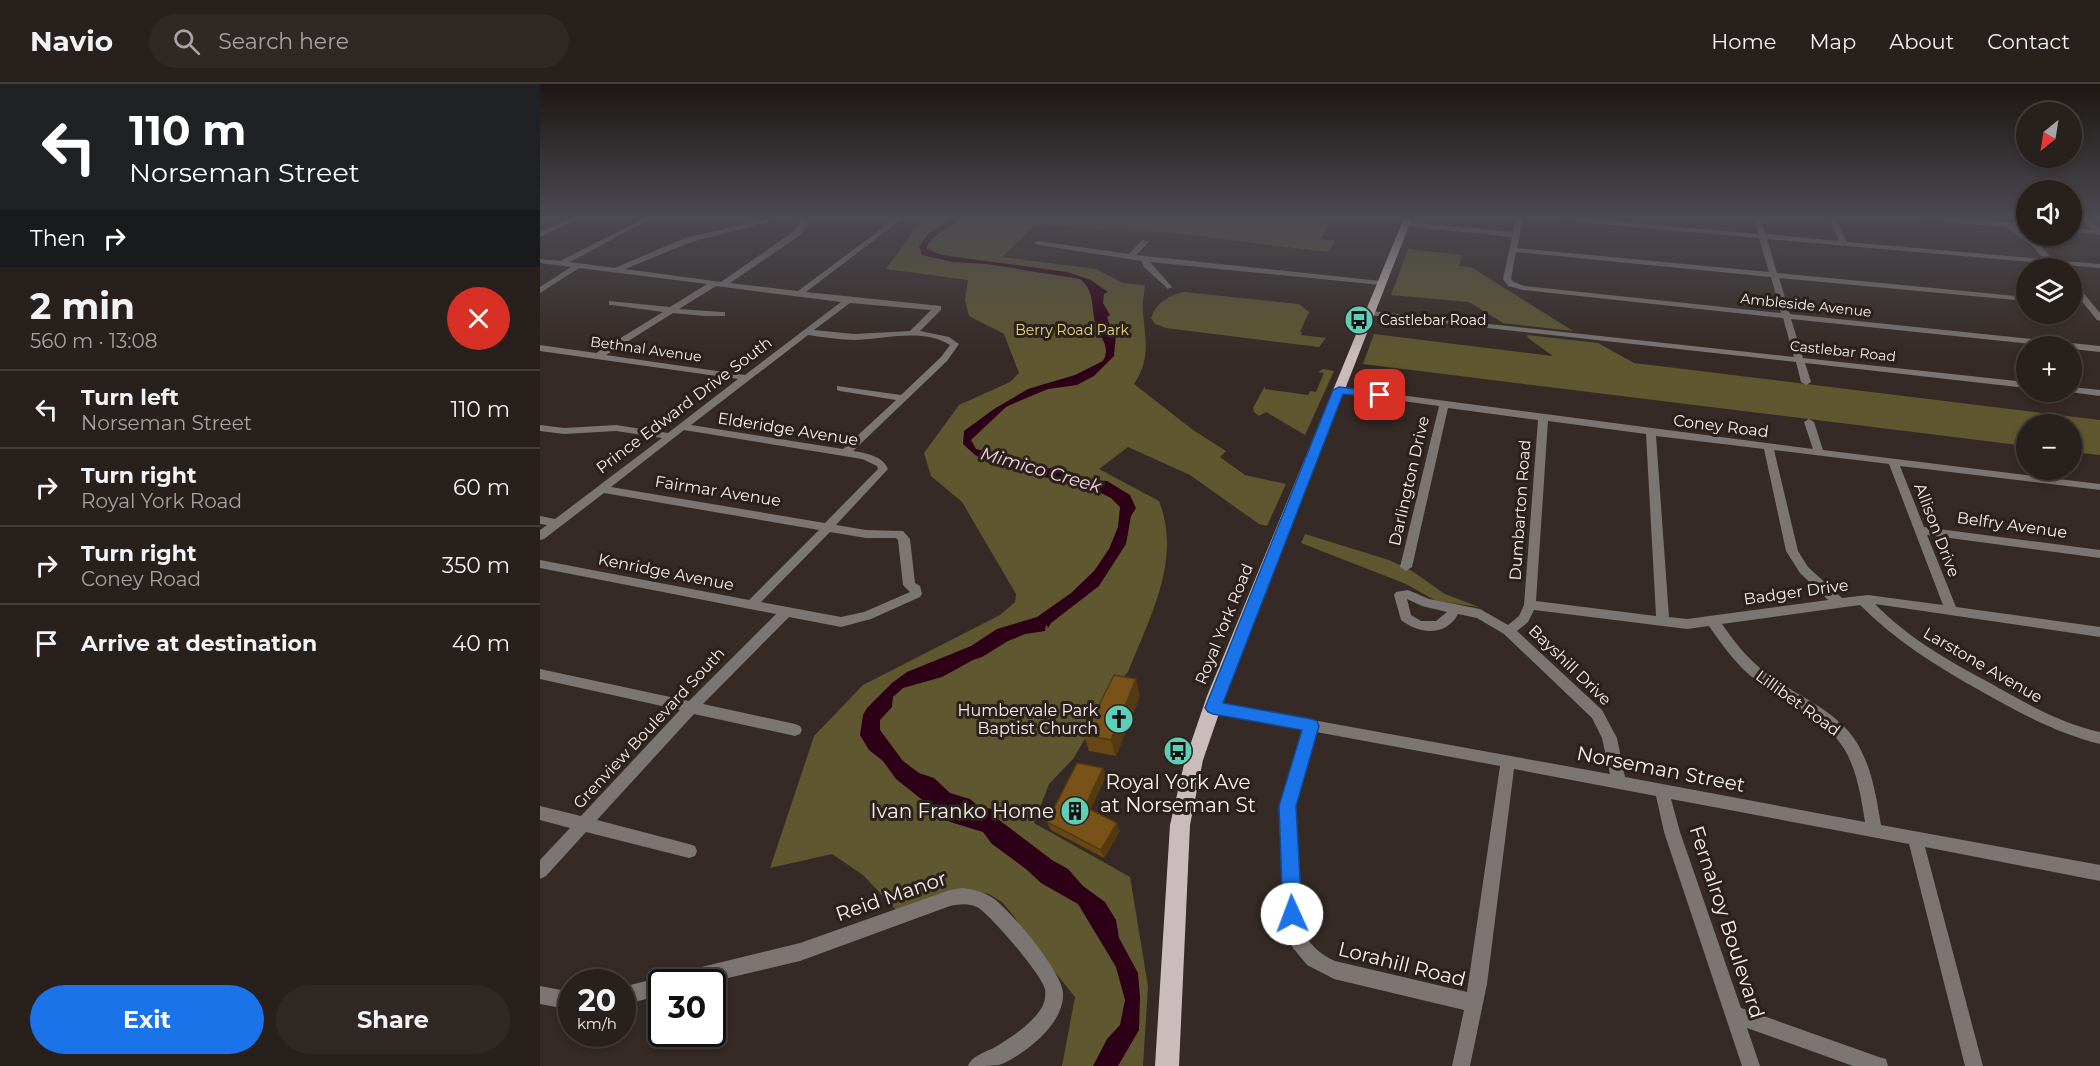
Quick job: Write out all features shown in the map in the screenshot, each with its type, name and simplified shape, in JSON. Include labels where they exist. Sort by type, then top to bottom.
[{"type":"main road","name":"Royal York Road","points":[[1167,1066],[1180,825],[1185,788],[1213,708],[1389,264]]},
{"type":"street","points":[[569,264],[801,292],[848,300],[938,308],[912,333]]},
{"type":"street","points":[[616,270],[631,264]]},
{"type":"street","points":[[598,356],[670,310],[750,264]]},
{"type":"street","points":[[801,292],[839,264]]},
{"type":"street","points":[[1146,264],[1168,287]]},
{"type":"street","points":[[1201,264],[1381,283]]},
{"type":"street","name":"Ambleside Avenue","points":[[1511,264],[1507,279],[1511,284],[1531,290],[2100,349]]},
{"type":"street","points":[[1658,264],[2016,298]]},
{"type":"street","points":[[1771,264],[1806,382]]},
{"type":"street","points":[[542,288],[579,265]]},
{"type":"street","points":[[2082,266],[2100,266]]},
{"type":"street","points":[[2082,297],[2100,318]]},
{"type":"street","name":"Prince Edward Drive South","points":[[540,536],[848,300]]},
{"type":"street","points":[[612,303],[704,315],[722,314]]},
{"type":"street","points":[[2082,305],[2100,307]]},
{"type":"street","name":"Castlebar Road","points":[[1370,313],[2016,384]]},
{"type":"street","points":[[808,332],[859,337],[912,333],[944,338],[955,344],[952,351],[845,453]]},
{"type":"street","name":"Bethnal Avenue","points":[[540,348],[748,378]]},
{"type":"street","points":[[840,388],[903,398]]},
{"type":"street","name":"Coney Road","points":[[1339,390],[1651,432],[2100,487]]},
{"type":"street","points":[[2082,391],[2100,393]]},
{"type":"street","name":"Darlington Drive","points":[[1406,567],[1444,404]]},
{"type":"street","name":"Dumbarton Road","points":[[1530,605],[1544,417]]},
{"type":"street","points":[[1809,422],[1819,453]]},
{"type":"street","name":"Elderidge Avenue","points":[[683,427],[845,453],[875,460],[881,464],[883,469],[828,526]]},
{"type":"street","points":[[540,428],[564,431],[616,428],[671,436]]},
{"type":"street","points":[[1651,432],[1663,621]]},
{"type":"street","points":[[1768,446],[1792,551],[1804,570],[1838,602]]},
{"type":"street","name":"Allison Drive","points":[[1893,462],[1951,610]]},
{"type":"street","name":"Fairmar Avenue","points":[[602,489],[866,534],[899,534],[904,538],[909,585],[916,589],[916,594],[867,616],[841,622],[786,612]]},
{"type":"street","points":[[540,520],[557,524]]},
{"type":"street","points":[[751,604],[828,526]]},
{"type":"street","name":"Belfry Avenue","points":[[1919,530],[2100,554]]},
{"type":"street","name":"Kenridge Avenue","points":[[540,564],[786,612]]},
{"type":"street","name":"Badger Drive","points":[[1530,605],[1687,624],[1862,599],[2100,632]]},
{"type":"street","name":"Larstone Avenue","points":[[1862,599],[1889,627],[1943,663],[2061,727],[2100,738]]},
{"type":"street","points":[[1509,631],[1524,619],[1530,605]]},
{"type":"street","name":"Bayshill Drive","points":[[1455,609],[1480,614],[1509,631],[1600,718],[1617,764],[1618,782]]},
{"type":"street","name":"Grenview Boulevard South","points":[[540,872],[691,708],[786,612]]},
{"type":"street","name":"Lillibet Road","points":[[1712,620],[1740,657],[1757,674],[1824,719],[1848,742],[1860,769],[1874,830]]},
{"type":"street","points":[[540,674],[795,730]]},
{"type":"street","name":"Norseman Street","points":[[1213,708],[1508,761],[2100,873]]},
{"type":"street","name":"Lorahill Road","points":[[1311,726],[1287,806],[1292,927],[1297,940],[1312,958],[1334,970],[1474,1003]]},
{"type":"street","points":[[1461,1066],[1474,1003],[1508,761]]},
{"type":"street","name":"Fernalroy Boulevard","points":[[1662,791],[1672,832],[1751,1066]]},
{"type":"street","points":[[540,813],[689,851]]},
{"type":"street","points":[[1915,838],[1974,1066]]},
{"type":"street","name":"Reid Manor","points":[[726,970],[800,952],[961,896],[978,899],[989,905],[1044,971],[1055,991],[1049,1015],[1026,1038],[977,1066]]},
{"type":"street","points":[[540,995],[558,998]]},
{"type":"street","points":[[1735,1016],[1755,1021],[1879,1066]]},
{"type":"green space","name":"Berry Road Park","points":[[890,264],[1055,264],[1096,269],[1123,283],[1145,285],[1143,311],[1145,359],[1134,384],[1193,430],[1226,451],[1220,457],[1245,475],[1286,484],[1267,526],[1259,524],[1190,475],[1128,447],[1099,469],[1159,501],[1165,523],[1167,544],[1165,566],[1154,609],[1128,672],[1121,679],[1073,759],[1049,784],[1034,823],[1130,877],[1148,986],[1143,1066],[1062,1066],[1075,997],[1034,946],[1013,915],[1002,902],[989,894],[974,891],[897,911],[863,875],[832,854],[770,868],[814,736],[863,685],[1000,615],[1015,602],[1016,594],[962,502],[931,476],[924,453],[959,405],[1010,382],[1019,373],[1004,334],[969,316],[965,300],[968,280],[886,269]]},
{"type":"green space","points":[[1403,264],[1460,264],[1459,266],[1471,267],[1573,331],[1503,323],[1469,302],[1391,295]]},
{"type":"green space","points":[[1184,292],[1299,304],[1309,312],[1300,332],[1302,332],[1301,335],[1326,338],[1319,347],[1166,328],[1155,324],[1151,318],[1160,304],[1173,295]]},
{"type":"green space","points":[[1374,334],[1553,356],[1527,335],[1598,343],[1634,363],[2051,414],[2016,414],[2016,445],[1363,364]]},
{"type":"green space","points":[[1323,369],[1334,371],[1305,435],[1266,412],[1259,416],[1254,412],[1253,408],[1265,386],[1265,389],[1308,395],[1310,391],[1316,392],[1324,373],[1318,372]]},
{"type":"green space","points":[[2082,418],[2100,420],[2100,455],[2082,453]]},
{"type":"green space","points":[[1305,534],[1389,560],[1412,571],[1445,594],[1479,607],[1436,601],[1406,584],[1301,543]]},
{"type":"water","name":"Mimico Creek","points":[[984,264],[1007,264],[1067,272],[1091,280],[1108,292],[1104,294],[1103,303],[1110,315],[1107,317],[1111,330],[1116,335],[1114,356],[1094,376],[1077,385],[1048,389],[1006,407],[971,440],[976,449],[1038,467],[1065,470],[1091,480],[1107,481],[1130,495],[1136,508],[1131,516],[1126,544],[1099,586],[1051,623],[1048,628],[1046,624],[1045,631],[1025,634],[942,677],[903,688],[893,697],[892,707],[880,720],[880,730],[903,761],[919,773],[934,778],[950,793],[970,799],[979,807],[992,809],[994,816],[1052,860],[1068,869],[1083,886],[1105,902],[1116,920],[1119,938],[1138,973],[1140,997],[1139,1030],[1118,1066],[1093,1066],[1107,1039],[1120,1025],[1125,1000],[1116,967],[1078,904],[1041,883],[992,844],[983,832],[950,822],[896,779],[883,761],[869,750],[860,735],[863,715],[867,708],[892,683],[907,672],[971,646],[997,629],[1037,617],[1071,593],[1094,571],[1109,549],[1118,527],[1120,507],[1111,498],[1095,490],[993,464],[975,455],[963,444],[964,431],[994,409],[1028,389],[1075,375],[1103,361],[1106,351],[1095,322],[1090,294],[1080,279]]},
{"type":"building","points":[[1114,675],[1136,679],[1111,740],[1084,735]]},
{"type":"building","name":"Ivan Franko Home","points":[[1077,763],[1103,768],[1085,807],[1117,823],[1101,850],[1047,822]]},
{"type":"place","name":"Castlebar Road","points":[[1359,320]]},
{"type":"place","name":"Humbervale Park Baptist Church","points":[[1119,719]]},
{"type":"place","name":"Royal York Ave at Norseman St","points":[[1178,751]]},
{"type":"place","name":"Ivan Franko Home","points":[[1075,811]]},
{"type":"route","points":[[1292,914],[1287,806],[1291,786],[1311,726],[1213,708],[1339,390],[1380,395]]}]
